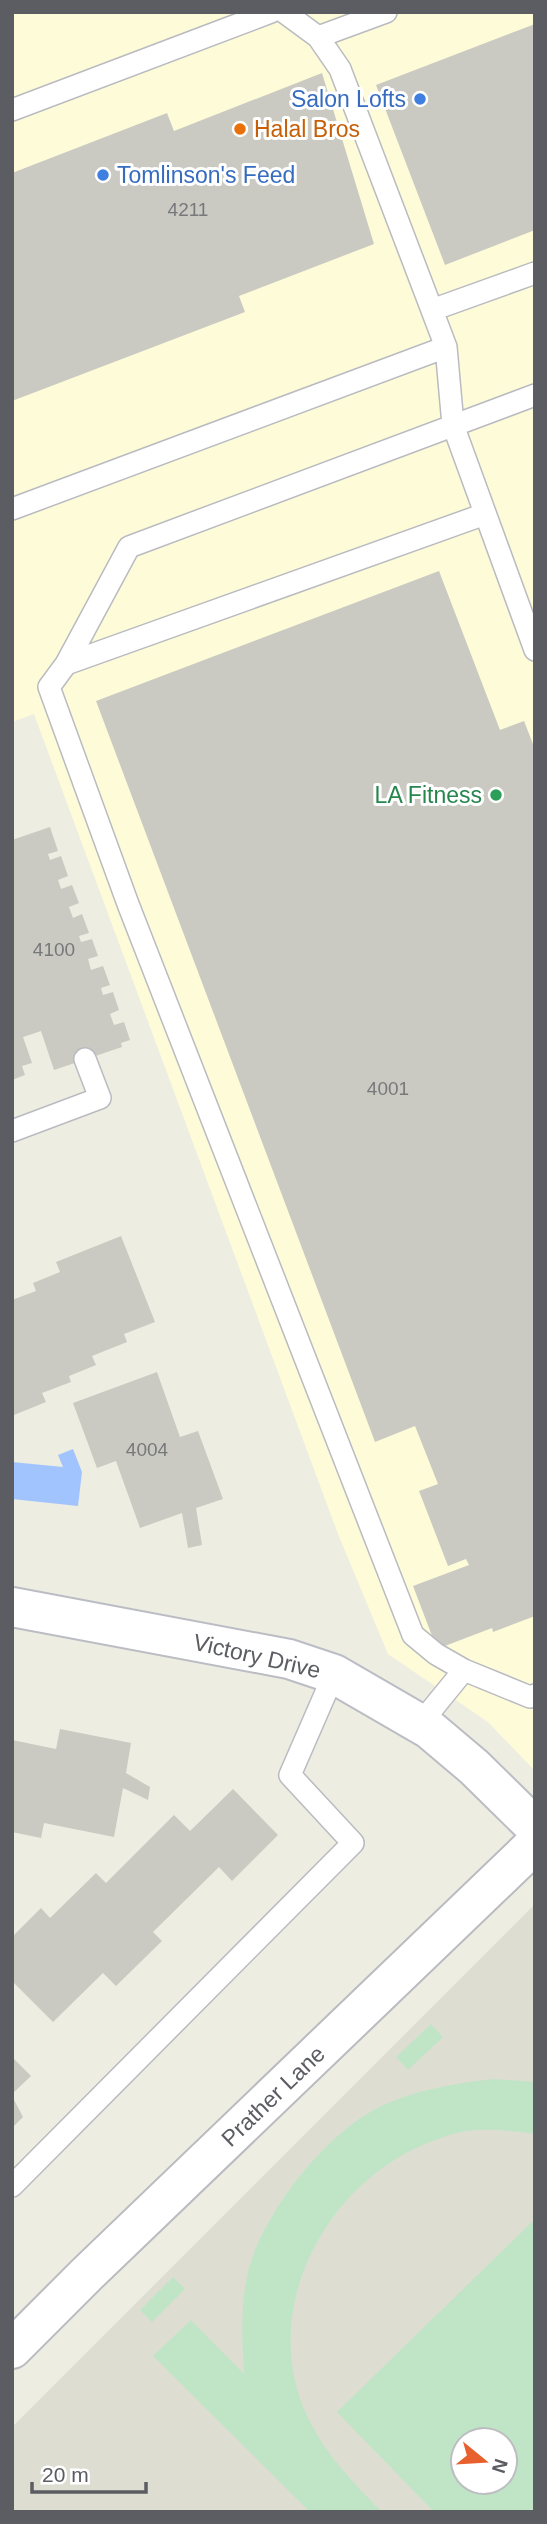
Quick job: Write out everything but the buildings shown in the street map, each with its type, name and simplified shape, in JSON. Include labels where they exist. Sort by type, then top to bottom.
[{"type":"street","name":"Victory Drive","points":[[12,1607],[289,1659],[334,1674],[420,1724],[474,1767],[535,1827]]},
{"type":"street","name":"Prather Lane","points":[[12,2349],[535,1844]]},
{"type":"lane","points":[[12,110],[271,12]]},
{"type":"lane","points":[[284,12],[318,37],[340,69],[446,347],[453,425],[532,637]]},
{"type":"lane","points":[[318,37],[386,12]]},
{"type":"lane","points":[[432,310],[535,273]]},
{"type":"lane","points":[[12,509],[446,347]]},
{"type":"lane","points":[[535,395],[128,547],[66,663],[48,687],[128,904],[413,1635],[436,1654],[464,1670],[530,1697],[535,1695]]},
{"type":"lane","points":[[66,663],[485,514]]},
{"type":"lane","points":[[12,1131],[100,1098],[85,1059]]},
{"type":"lane","points":[[420,1724],[464,1670]]},
{"type":"lane","points":[[12,2186],[353,1843],[290,1774],[334,1674]]},
{"type":"shaded area","points":[[12,12],[535,12],[535,1771],[488,1722],[388,1654],[338,1534],[34,714],[12,722]]},
{"type":"shaded area","points":[[535,1904],[535,2512],[12,2512],[12,2427]]},
{"type":"green space","points":[[431,2024],[443,2037],[408,2070],[396,2057]]},
{"type":"green space","points":[[494,2079],[535,2082],[535,2134],[474,2130],[425,2144],[390,2163],[358,2188],[332,2219],[311,2254],[297,2292],[291,2331],[293,2371],[305,2411],[320,2439],[349,2477],[382,2512],[310,2512],[153,2356],[191,2320],[244,2374],[243,2307],[249,2268],[256,2247],[280,2203],[313,2161],[349,2127],[382,2106],[429,2090]]},
{"type":"green space","points":[[535,2219],[535,2512],[434,2512],[337,2412]]},
{"type":"green space","points":[[173,2277],[185,2289],[152,2322],[140,2310]]},
{"type":"water","points":[[73,1449],[82,1472],[78,1506],[12,1499],[12,1462],[63,1467],[58,1455]]},
{"type":"place","name":"Salon Lofts","points":[[420,99]]},
{"type":"place","name":"Halal Bros","points":[[240,129]]},
{"type":"place","name":"Tomlinson's Feed","points":[[103,175]]},
{"type":"place","name":"LA Fitness","points":[[496,795]]}]
